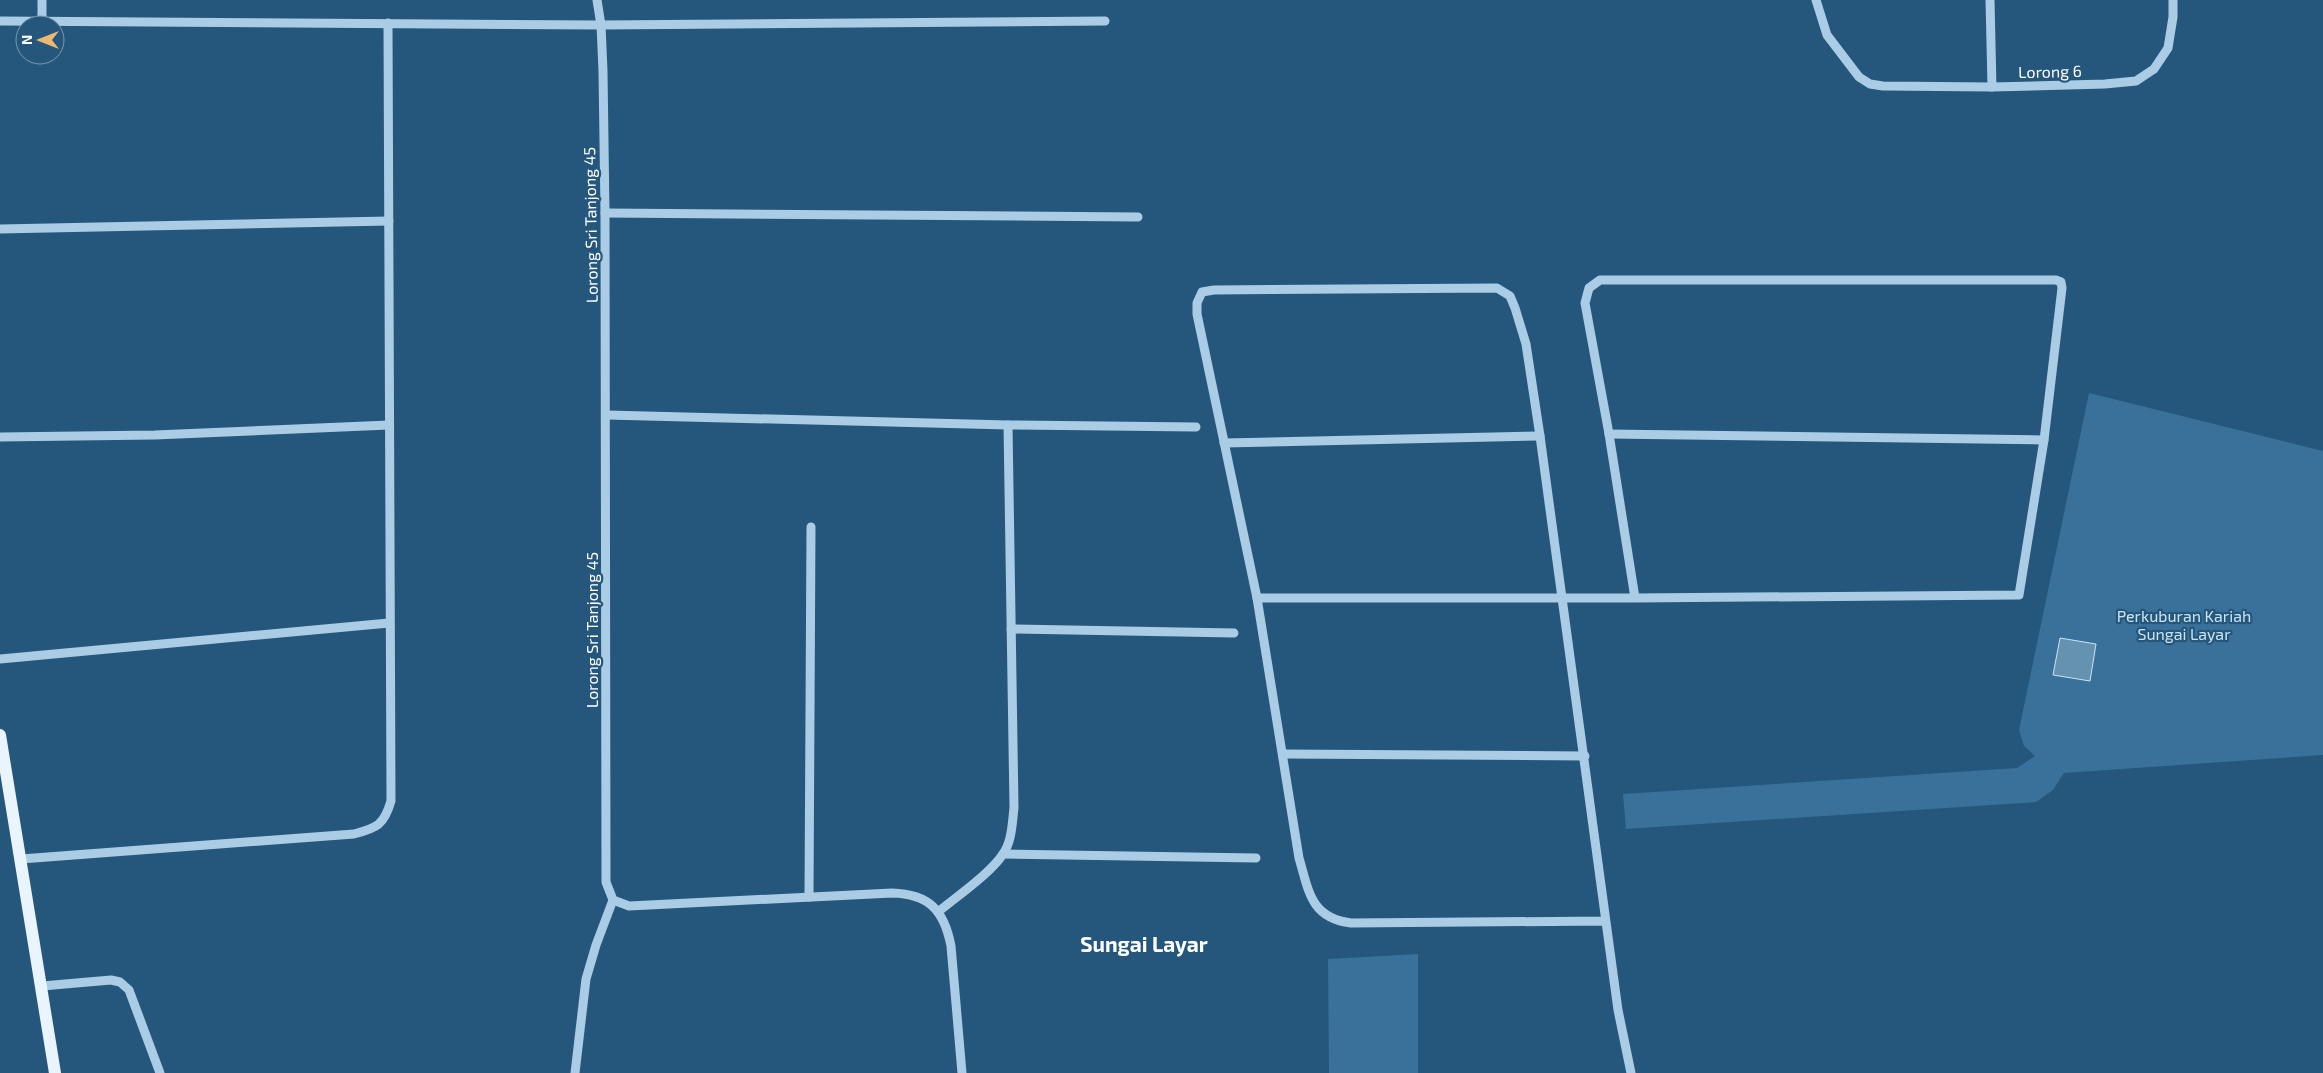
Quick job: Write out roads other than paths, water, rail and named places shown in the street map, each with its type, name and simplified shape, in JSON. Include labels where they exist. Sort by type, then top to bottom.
[{"type":"main road","points":[[0,735],[55,1073]]},
{"type":"street","points":[[42,0],[42,15]]},
{"type":"street","name":"Lorong Sri Tanjong 45","points":[[597,0],[601,25],[605,213],[607,415],[606,882],[613,900]]},
{"type":"street","name":"Lorong 6","points":[[1816,0],[1827,35],[1859,77],[1870,84],[1883,86],[1992,87],[2105,84],[2136,81],[2154,69],[2168,48],[2173,17],[2173,0]]},
{"type":"street","points":[[1990,0],[1992,87]]},
{"type":"street","points":[[0,20],[15,20]]},
{"type":"street","points":[[65,21],[601,25],[1105,21]]},
{"type":"street","points":[[21,859],[354,834],[379,825],[386,818],[391,802],[388,23]]},
{"type":"street","points":[[605,213],[1138,217]]},
{"type":"street","points":[[0,229],[390,222]]},
{"type":"street","points":[[1257,598],[1635,598],[2020,595],[2044,440],[2062,288],[2061,282],[2056,280],[1600,280],[1589,288],[1585,303],[1610,434],[1635,598]]},
{"type":"street","points":[[1605,921],[1351,923],[1334,921],[1320,911],[1307,884],[1299,858],[1257,598],[1197,314],[1197,303],[1202,292],[1214,290],[1497,288],[1510,296],[1526,344],[1584,756],[1605,921],[1618,1010],[1631,1073]]},
{"type":"street","points":[[607,415],[1008,425],[1196,427]]},
{"type":"street","points":[[0,437],[155,435],[390,424]]},
{"type":"street","points":[[938,912],[986,872],[1003,854],[1011,833],[1014,808],[1008,425]]},
{"type":"street","points":[[1610,434],[2044,440]]},
{"type":"street","points":[[1224,442],[1540,436]]},
{"type":"street","points":[[809,897],[811,528]]},
{"type":"street","points":[[0,659],[390,624]]},
{"type":"street","points":[[1011,629],[1234,633]]},
{"type":"street","points":[[1282,754],[1584,756]]},
{"type":"street","points":[[1003,854],[1256,858]]},
{"type":"street","points":[[575,1073],[586,979],[596,945],[613,900],[629,906],[643,907],[910,893],[925,900],[938,912],[947,926],[951,946],[962,1073]]},
{"type":"street","points":[[42,986],[111,980],[120,982],[129,990],[160,1073]]},
{"type":"district","name":"Sungai Layar","points":[[1144,943]]},
{"type":"park label","name":"Perkuburan Kariah Sungai Layar","points":[[2184,624]]}]
